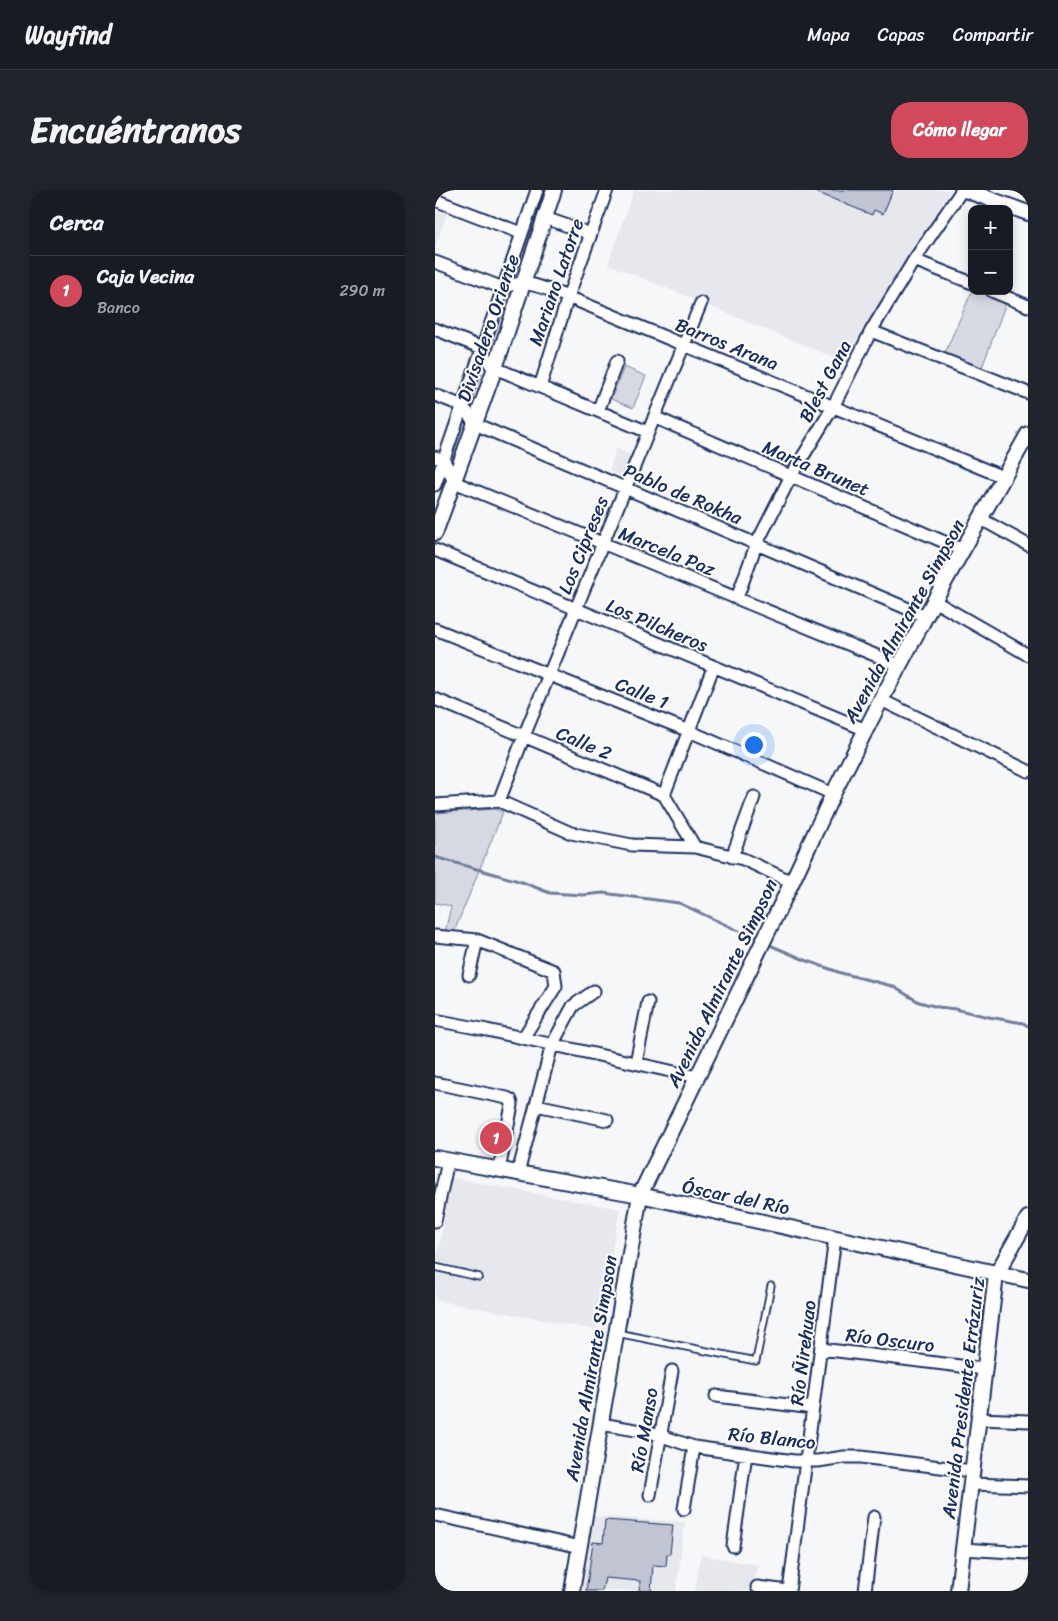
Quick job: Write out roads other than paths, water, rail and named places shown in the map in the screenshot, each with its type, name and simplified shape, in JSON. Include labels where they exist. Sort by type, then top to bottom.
[{"type":"street","name":"Divisadero Oriente","points":[[435,485],[440,458],[463,406],[537,190]]},
{"type":"street","name":"Divisadero Oriente","points":[[435,533],[495,368],[554,190]]},
{"type":"street","name":"Mariano Latorre","points":[[540,387],[568,297],[607,190]]},
{"type":"street","points":[[963,190],[1028,213]]},
{"type":"street","name":"Blest Gana","points":[[737,598],[757,545],[791,476],[833,407],[871,331],[914,260],[963,190]]},
{"type":"street","points":[[435,200],[521,233]]},
{"type":"street","points":[[545,218],[591,234]]},
{"type":"street","points":[[914,260],[968,281]]},
{"type":"street","points":[[435,262],[503,288],[512,283],[523,282]]},
{"type":"street","name":"Barros Arana","points":[[523,282],[568,297],[1003,477]]},
{"type":"street","points":[[1002,295],[1028,306]]},
{"type":"street","name":"Los Cipreses","points":[[499,801],[523,736],[701,303]]},
{"type":"street","points":[[435,329],[482,348],[490,364],[495,368],[648,432]]},
{"type":"street","points":[[871,331],[1028,393]]},
{"type":"street","points":[[598,411],[617,361]]},
{"type":"street","points":[[435,395],[463,406],[475,424]]},
{"type":"street","name":"Marta Brunet","points":[[654,417],[963,550]]},
{"type":"street","name":"Pablo de Rokha","points":[[475,424],[925,616]]},
{"type":"street","name":"Avenida Almirante Simpson","points":[[572,1591],[639,1195],[833,794],[881,700],[925,616],[1028,434]]},
{"type":"street","points":[[440,458],[454,482]]},
{"type":"street","name":"Marcela Paz","points":[[454,482],[899,665]]},
{"type":"street","points":[[981,519],[1028,545]]},
{"type":"street","name":"Los Pilcheros","points":[[435,550],[713,668],[866,730]]},
{"type":"street","points":[[934,601],[1028,655]]},
{"type":"street","name":"Calle 1","points":[[435,629],[689,731],[833,794]]},
{"type":"street","points":[[695,847],[664,795],[713,668]]},
{"type":"street","name":"Calle 2","points":[[435,699],[664,795]]},
{"type":"street","points":[[881,700],[1028,771]]},
{"type":"street","points":[[732,857],[754,797]]},
{"type":"street","points":[[435,805],[499,801],[571,833],[632,845],[695,847],[743,859],[792,882]]},
{"type":"street","points":[[435,936],[477,940],[554,971],[556,986],[523,1038]]},
{"type":"street","points":[[469,975],[477,940]]},
{"type":"street","points":[[518,1173],[552,1045],[573,1006],[594,991]]},
{"type":"street","points":[[636,1063],[648,1002]]},
{"type":"street","points":[[435,1020],[697,1077]]},
{"type":"street","points":[[435,1083],[511,1100],[512,1106],[499,1170]]},
{"type":"street","points":[[536,1106],[607,1120]]},
{"type":"street","points":[[435,1221],[441,1160]]},
{"type":"street","name":"Óscar del Río","points":[[441,1160],[639,1195],[996,1275],[1028,1280]]},
{"type":"street","name":"Avenida Presidente Errázuriz","points":[[959,1591],[996,1275],[1028,1218]]},
{"type":"street","name":"Río Ñirehuao","points":[[788,1591],[835,1238]]},
{"type":"street","name":"Río Oscuro","points":[[821,1349],[985,1369]]},
{"type":"street","name":"Río Manso","points":[[650,1495],[672,1371]]},
{"type":"street","points":[[716,1396],[813,1408]]},
{"type":"street","points":[[979,1419],[1028,1420]]},
{"type":"street","name":"Río Blanco","points":[[601,1424],[661,1435],[685,1445],[746,1454],[806,1462],[844,1457],[861,1458],[1028,1486]]},
{"type":"street","points":[[684,1509],[694,1446]]},
{"type":"street","points":[[733,1546],[746,1454]]},
{"type":"street","points":[[435,1515],[580,1547]]},
{"type":"street","points":[[865,1591],[874,1517]]},
{"type":"street","points":[[963,1549],[1028,1553]]},
{"type":"street","points":[[757,1587],[788,1591]]},
{"type":"lane","points":[[435,1267],[479,1277]]},
{"type":"lane","points":[[616,1333],[756,1361],[771,1286]]},
{"type":"waterway","points":[[435,857],[522,882],[550,893],[583,895],[603,893],[679,903],[754,938]]},
{"type":"waterway","points":[[772,946],[841,973],[892,986],[919,1002],[1023,1023],[1028,1026]]},
{"type":"place","name":"Caja Vecina","points":[[496,1138]]}]
